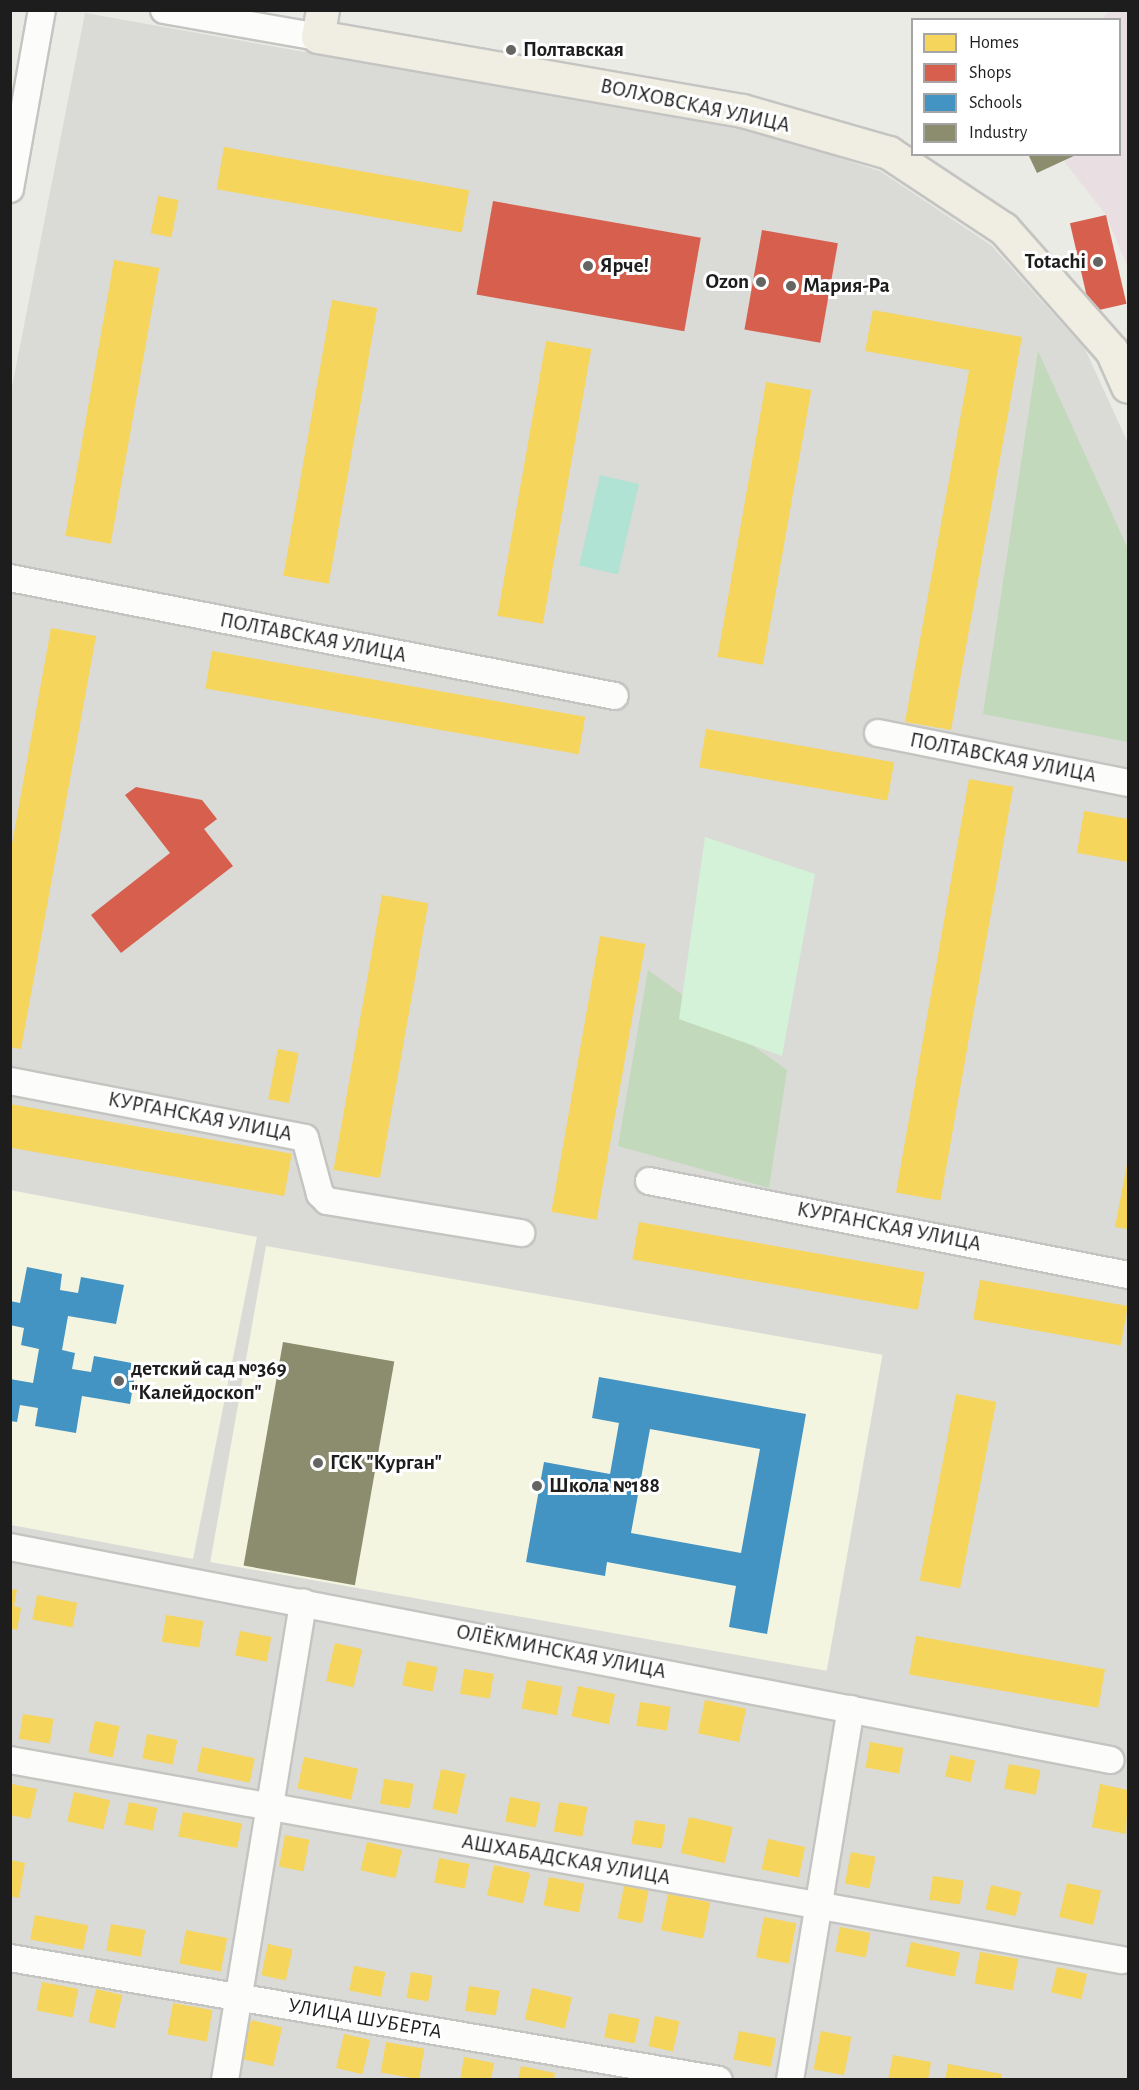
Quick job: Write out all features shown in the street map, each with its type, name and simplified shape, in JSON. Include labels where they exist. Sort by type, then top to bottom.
[{"type":"main road","name":"ВОЛХОВСКАЯ УЛИЦА","points":[[320,24],[743,111],[889,153],[1004,229],[1112,351],[1128,387]]},
{"type":"street","points":[[10,189],[20,77],[42,10]]},
{"type":"street","name":"ВОЛХОВСКАЯ УЛИЦА","points":[[164,10],[320,24]]},
{"type":"street","name":"ПОЛТАВСКАЯ УЛИЦА","points":[[10,578],[615,696]]},
{"type":"street","name":"ПОЛТАВСКАЯ УЛИЦА","points":[[878,733],[1128,783]]},
{"type":"street","name":"КУРГАНСКАЯ УЛИЦА","points":[[10,1082],[305,1138],[320,1194],[327,1201],[520,1233]]},
{"type":"street","name":"КУРГАНСКАЯ УЛИЦА","points":[[649,1181],[1128,1275]]},
{"type":"street","name":"ОЛЁКМИНСКАЯ УЛИЦА","points":[[10,1547],[1111,1760]]},
{"type":"street","points":[[225,2079],[303,1602]]},
{"type":"street","points":[[790,2079],[851,1709]]},
{"type":"street","name":"АШХАБАДСКАЯ УЛИЦА","points":[[10,1760],[1122,1960]]},
{"type":"street","name":"УЛИЦА ШУБЕРТА","points":[[10,1958],[719,2079]]},
{"type":"shaded area","points":[[1109,11],[1128,11],[1128,268],[1106,215],[1060,156],[1121,156],[1121,18],[1103,18]]},
{"type":"shaded area","points":[[85,13],[762,133],[880,171],[991,245],[1085,349],[1128,443],[1128,2079],[11,2080],[10,397]]},
{"type":"shaded area","points":[[705,837],[815,874],[782,1056],[679,1019]]},
{"type":"shaded area","name":"детский сад №369 \"Калейдоскоп\"","points":[[10,1190],[257,1237],[193,1559],[11,1525]]},
{"type":"shaded area","name":"Школа №188","points":[[266,1246],[882,1355],[827,1671],[210,1562]]},
{"type":"green space","points":[[1038,351],[1128,549],[1128,742],[983,714]]},
{"type":"green space","points":[[600,475],[639,484],[618,575],[579,566]]},
{"type":"green space","points":[[648,970],[787,1070],[769,1188],[618,1146]]},
{"type":"building: Homes","points":[[224,147],[469,190],[462,233],[217,189]]},
{"type":"building: Homes","points":[[158,196],[179,200],[171,237],[151,233]]},
{"type":"building: Homes","points":[[114,260],[159,268],[111,544],[65,536]]},
{"type":"building: Homes","points":[[332,300],[377,308],[329,584],[283,576]]},
{"type":"building: Homes","points":[[873,310],[1022,337],[951,730],[905,722],[969,370],[865,351]]},
{"type":"building: Homes","points":[[546,341],[591,349],[543,624],[498,616]]},
{"type":"building: Homes","points":[[766,382],[811,390],[763,665],[718,657]]},
{"type":"building: Homes","points":[[51,628],[96,636],[21,1049],[10,1047],[10,855]]},
{"type":"building: Homes","points":[[212,651],[585,717],[579,754],[205,688]]},
{"type":"building: Homes","points":[[706,729],[894,762],[887,801],[699,767]]},
{"type":"building: Homes","points":[[969,779],[1013,787],[940,1200],[896,1193]]},
{"type":"building: Homes","points":[[1084,811],[1128,819],[1128,862],[1077,853]]},
{"type":"building: Homes","points":[[382,895],[428,903],[380,1178],[334,1170]]},
{"type":"building: Homes","points":[[600,936],[645,944],[597,1220],[551,1212]]},
{"type":"building: Homes","points":[[278,1049],[299,1053],[289,1103],[268,1099]]},
{"type":"building: Homes","points":[[10,1104],[292,1154],[284,1196],[10,1148]]},
{"type":"building: Homes","points":[[1128,1159],[1128,1229],[1115,1227]]},
{"type":"building: Homes","points":[[639,1222],[925,1272],[918,1310],[632,1259]]},
{"type":"building: Homes","points":[[980,1280],[1128,1306],[1121,1345],[973,1319]]},
{"type":"building: Homes","points":[[956,1394],[996,1402],[960,1588],[920,1581]]},
{"type":"building: Homes","points":[[10,1589],[17,1590],[14,1606],[21,1608],[17,1630],[10,1628]]},
{"type":"building: Homes","points":[[37,1595],[77,1603],[72,1627],[32,1620]]},
{"type":"building: Homes","points":[[166,1615],[204,1621],[199,1648],[162,1642]]},
{"type":"building: Homes","points":[[240,1631],[271,1637],[267,1662],[235,1656]]},
{"type":"building: Homes","points":[[916,1636],[1105,1669],[1098,1708],[909,1674]]},
{"type":"building: Homes","points":[[335,1643],[362,1649],[354,1687],[326,1681]]},
{"type":"building: Homes","points":[[407,1661],[437,1667],[433,1691],[402,1686]]},
{"type":"building: Homes","points":[[464,1669],[494,1674],[490,1698],[460,1694]]},
{"type":"building: Homes","points":[[527,1680],[562,1687],[557,1715],[521,1708]]},
{"type":"building: Homes","points":[[578,1686],[615,1694],[609,1724],[572,1716]]},
{"type":"building: Homes","points":[[705,1700],[746,1709],[739,1742],[698,1733]]},
{"type":"building: Homes","points":[[640,1702],[671,1707],[667,1731],[636,1726]]},
{"type":"building: Homes","points":[[23,1714],[54,1719],[50,1744],[19,1739]]},
{"type":"building: Homes","points":[[95,1721],[119,1726],[113,1757],[88,1752]]},
{"type":"building: Homes","points":[[147,1734],[177,1740],[173,1764],[142,1759]]},
{"type":"building: Homes","points":[[870,1742],[903,1748],[899,1774],[865,1768]]},
{"type":"building: Homes","points":[[202,1747],[255,1758],[250,1783],[197,1771]]},
{"type":"building: Homes","points":[[950,1755],[975,1761],[970,1782],[945,1776]]},
{"type":"building: Homes","points":[[304,1757],[358,1768],[351,1800],[297,1788]]},
{"type":"building: Homes","points":[[1009,1764],[1040,1770],[1036,1795],[1004,1789]]},
{"type":"building: Homes","points":[[441,1769],[465,1774],[457,1814],[432,1809]]},
{"type":"building: Homes","points":[[384,1779],[414,1784],[410,1808],[380,1804]]},
{"type":"building: Homes","points":[[12,1784],[37,1789],[30,1819],[10,1815]]},
{"type":"building: Homes","points":[[1100,1784],[1128,1790],[1126,1834],[1092,1827]]},
{"type":"building: Homes","points":[[74,1792],[110,1800],[103,1830],[67,1821]]},
{"type":"building: Homes","points":[[510,1797],[540,1803],[536,1827],[505,1822]]},
{"type":"building: Homes","points":[[129,1802],[157,1808],[153,1831],[124,1824]]},
{"type":"building: Homes","points":[[559,1802],[588,1807],[582,1837],[554,1832]]},
{"type":"building: Homes","points":[[183,1812],[242,1823],[237,1848],[178,1837]]},
{"type":"building: Homes","points":[[689,1817],[733,1827],[725,1863],[681,1853]]},
{"type":"building: Homes","points":[[635,1820],[666,1825],[662,1849],[631,1844]]},
{"type":"building: Homes","points":[[285,1835],[310,1840],[303,1871],[279,1866]]},
{"type":"building: Homes","points":[[768,1839],[805,1847],[799,1877],[762,1869]]},
{"type":"building: Homes","points":[[367,1842],[402,1850],[396,1878],[360,1870]]},
{"type":"building: Homes","points":[[851,1852],[876,1857],[869,1888],[845,1883]]},
{"type":"building: Homes","points":[[439,1858],[469,1864],[465,1888],[434,1883]]},
{"type":"building: Homes","points":[[10,1860],[25,1863],[19,1898],[10,1896]]},
{"type":"building: Homes","points":[[494,1865],[530,1873],[523,1904],[487,1895]]},
{"type":"building: Homes","points":[[933,1876],[964,1881],[960,1905],[929,1900]]},
{"type":"building: Homes","points":[[549,1877],[584,1884],[579,1912],[543,1905]]},
{"type":"building: Homes","points":[[1067,1883],[1101,1891],[1093,1925],[1059,1917]]},
{"type":"building: Homes","points":[[991,1885],[1021,1892],[1016,1916],[985,1909]]},
{"type":"building: Homes","points":[[624,1886],[649,1891],[642,1923],[618,1918]]},
{"type":"building: Homes","points":[[668,1894],[710,1902],[703,1939],[661,1930]]},
{"type":"building: Homes","points":[[35,1915],[88,1925],[83,1950],[30,1940]]},
{"type":"building: Homes","points":[[764,1917],[796,1923],[789,1964],[756,1957]]},
{"type":"building: Homes","points":[[111,1924],[145,1930],[141,1957],[106,1951]]},
{"type":"building: Homes","points":[[840,1927],[870,1933],[866,1957],[835,1952]]},
{"type":"building: Homes","points":[[186,1930],[227,1938],[221,1971],[180,1963]]},
{"type":"building: Homes","points":[[911,1942],[960,1952],[955,1977],[906,1966]]},
{"type":"building: Homes","points":[[268,1944],[292,1949],[286,1980],[261,1975]]},
{"type":"building: Homes","points":[[980,1952],[1018,1959],[1013,1990],[974,1984]]},
{"type":"building: Homes","points":[[354,1966],[385,1972],[381,1997],[349,1991]]},
{"type":"building: Homes","points":[[1057,1967],[1087,1974],[1081,1999],[1051,1992]]},
{"type":"building: Homes","points":[[411,1972],[433,1976],[428,2001],[406,1998]]},
{"type":"building: Homes","points":[[42,1982],[78,1989],[73,2018],[36,2010]]},
{"type":"building: Homes","points":[[469,1986],[500,1991],[496,2016],[465,2011]]},
{"type":"building: Homes","points":[[532,1988],[572,1997],[565,2028],[525,2019]]},
{"type":"building: Homes","points":[[96,1989],[122,1995],[115,2028],[88,2022]]},
{"type":"building: Homes","points":[[173,2003],[212,2010],[207,2041],[167,2035]]},
{"type":"building: Homes","points":[[609,2013],[639,2019],[635,2043],[604,2038]]},
{"type":"building: Homes","points":[[655,2016],[679,2021],[673,2052],[649,2046]]},
{"type":"building: Homes","points":[[251,2020],[282,2027],[273,2066],[242,2059]]},
{"type":"building: Homes","points":[[739,2031],[776,2038],[771,2067],[733,2059]]},
{"type":"building: Homes","points":[[821,2031],[851,2037],[844,2075],[814,2069]]},
{"type":"building: Homes","points":[[344,2034],[370,2040],[362,2074],[336,2068]]},
{"type":"building: Homes","points":[[386,2042],[424,2049],[419,2079],[381,2073]]},
{"type":"building: Homes","points":[[893,2055],[931,2062],[928,2080],[888,2080]]},
{"type":"building: Homes","points":[[464,2057],[494,2063],[491,2080],[460,2080]]},
{"type":"building: Homes","points":[[948,2064],[1002,2074],[1001,2080],[945,2080]]},
{"type":"building: Homes","points":[[521,2066],[555,2073],[554,2080],[518,2080]]},
{"type":"building: Shops","name":"Ярче!","points":[[493,201],[701,238],[684,331],[477,295]]},
{"type":"building: Shops","points":[[1106,215],[1126,304],[1090,312],[1070,223]]},
{"type":"building: Shops","name":"Мария-Ра","points":[[762,230],[838,243],[820,343],[744,329]]},
{"type":"building: Shops","points":[[136,787],[202,800],[217,819],[204,829],[233,866],[121,953],[91,915],[170,853],[125,795]]},
{"type":"building: Schools","points":[[27,1267],[62,1274],[60,1290],[78,1293],[81,1277],[124,1285],[116,1324],[68,1316],[62,1350],[75,1353],[72,1369],[91,1372],[94,1356],[137,1364],[130,1404],[82,1396],[76,1433],[35,1426],[38,1408],[20,1405],[17,1422],[10,1421],[10,1379],[33,1383],[39,1349],[21,1345],[24,1328],[10,1325],[10,1301],[20,1303]]},
{"type":"building: Schools","points":[[599,1377],[806,1414],[767,1634],[729,1627],[736,1586],[607,1562],[605,1576],[526,1562],[544,1462],[610,1474],[619,1423],[592,1418]],"holes":[[[650,1429],[760,1449],[741,1553],[631,1533]]]},
{"type":"building: Industry","points":[[1029,156],[1074,156],[1037,173]]},
{"type":"building: Industry","name":"ГСК \"Курган\"","points":[[283,1342],[394,1362],[355,1585],[244,1566]]},
{"type":"place","name":"Полтавская","points":[[511,50]]},
{"type":"place","name":"Totachi","points":[[1098,262]]},
{"type":"place","name":"Ярче!","points":[[588,266]]},
{"type":"place","name":"Ozon","points":[[761,282]]},
{"type":"place","name":"Мария-Ра","points":[[791,286]]},
{"type":"place","name":"детский сад №369 \"Калейдоскоп\"","points":[[119,1381]]},
{"type":"place","name":"ГСК \"Курган\"","points":[[318,1463]]},
{"type":"place","name":"Школа №188","points":[[537,1486]]}]
